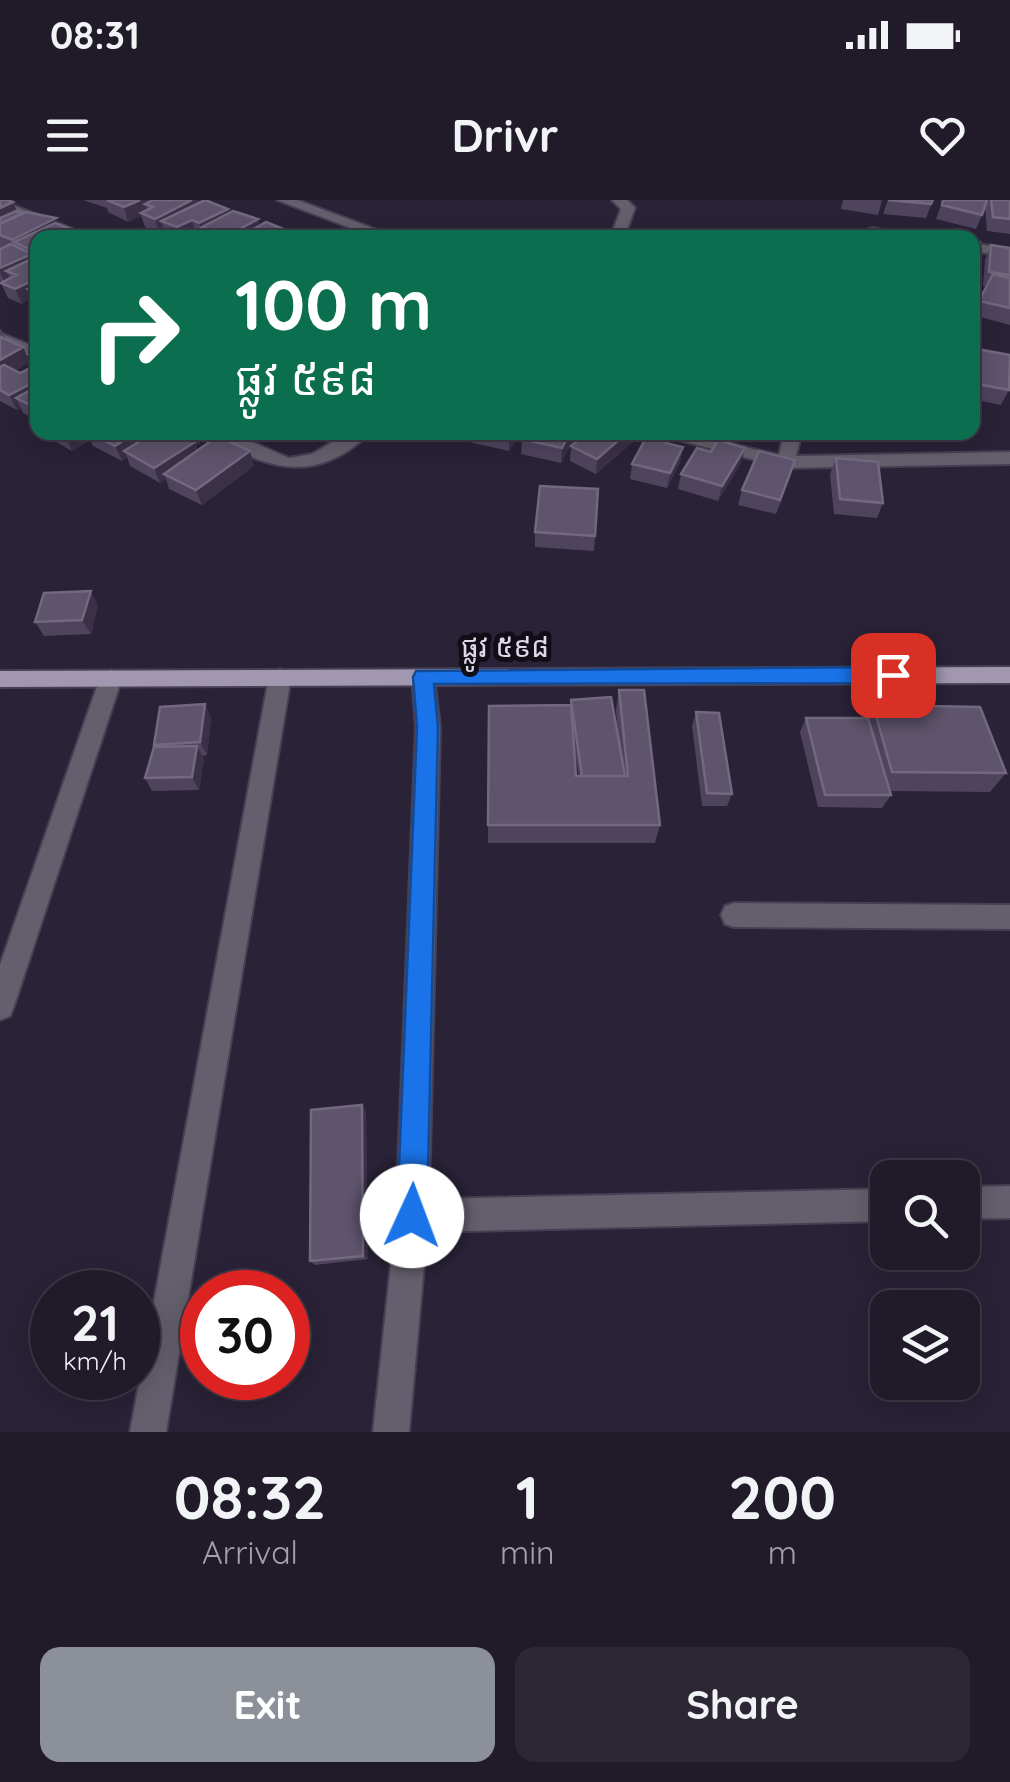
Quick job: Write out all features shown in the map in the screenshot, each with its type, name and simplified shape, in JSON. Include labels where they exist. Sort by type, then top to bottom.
[{"type":"main road","name":"ផ្លូវ ៥៩៨","points":[[0,679],[1010,675]]},
{"type":"street","points":[[284,200],[369,230]]},
{"type":"street","points":[[619,200],[628,208],[621,230]]},
{"type":"street","points":[[0,204],[63,230]]},
{"type":"street","points":[[980,248],[1010,253]]},
{"type":"street","points":[[0,338],[30,351]]},
{"type":"street","points":[[232,440],[282,463],[303,466],[323,459],[350,440]]},
{"type":"street","points":[[691,440],[786,462],[1010,458]]},
{"type":"street","points":[[786,462],[791,440]]},
{"type":"street","points":[[148,1432],[280,676]]},
{"type":"street","points":[[390,1432],[412,1216],[428,727],[423,677]]},
{"type":"street","points":[[0,1006],[111,678]]},
{"type":"street","points":[[734,915],[1010,917]]},
{"type":"street","points":[[980,1203],[1010,1202]]},
{"type":"street","points":[[412,1216],[870,1204]]},
{"type":"building","points":[[107,200],[140,200],[124,207]]},
{"type":"building","points":[[153,200],[192,200],[155,219],[141,213],[153,207],[145,204]]},
{"type":"building","points":[[205,200],[228,209],[199,223],[192,220],[177,227],[161,221]]},
{"type":"building","points":[[888,200],[933,200],[931,204]]},
{"type":"building","points":[[943,200],[987,200],[982,215],[942,205]]},
{"type":"building","points":[[991,200],[1010,200],[1010,219],[993,217]]},
{"type":"building","points":[[16,211],[22,213],[0,224],[0,218]]},
{"type":"building","points":[[233,211],[258,219],[238,230],[202,227]]},
{"type":"building","points":[[26,212],[56,218],[12,240],[0,235],[0,224]]},
{"type":"building","points":[[266,222],[286,230],[252,230]]},
{"type":"building","points":[[55,223],[68,228],[63,230],[40,230]]},
{"type":"building","points":[[30,235],[30,250],[14,242]]},
{"type":"building","points":[[11,244],[30,255],[0,268],[0,249]]},
{"type":"building","points":[[991,245],[1010,248],[1010,275],[989,272]]},
{"type":"building","points":[[30,260],[30,282],[15,289],[1,283],[16,275],[6,271]]},
{"type":"building","points":[[993,274],[1010,278],[1010,308],[980,299]]},
{"type":"building","points":[[1,337],[23,347],[0,360]]},
{"type":"building","points":[[980,349],[1010,355],[1009,390],[980,385]]},
{"type":"building","points":[[4,365],[20,373],[30,368],[30,384],[9,395],[0,390],[0,367]]},
{"type":"building","points":[[30,390],[30,405],[16,398]]},
{"type":"building","points":[[142,440],[195,442],[154,468],[124,451]]},
{"type":"building","points":[[212,440],[227,440],[250,451],[196,490],[164,474]]},
{"type":"building","points":[[526,440],[566,440],[562,448]]},
{"type":"building","points":[[578,440],[619,440],[597,459],[571,446]]},
{"type":"building","points":[[645,440],[667,440],[666,443],[683,447],[670,473],[632,464]]},
{"type":"building","points":[[718,440],[745,448],[722,486],[681,474],[697,448],[711,452]]},
{"type":"building","points":[[759,451],[795,460],[780,500],[742,490]]},
{"type":"building","points":[[836,458],[878,462],[883,503],[840,499]]},
{"type":"building","points":[[540,486],[598,489],[595,536],[535,532]]},
{"type":"building","points":[[91,591],[82,620],[35,622],[44,593]]},
{"type":"building","points":[[619,690],[644,690],[660,825],[488,825],[489,706],[571,705],[576,776],[628,776]]},
{"type":"building","points":[[611,697],[625,776],[582,776],[571,700]]},
{"type":"building","points":[[205,704],[200,742],[154,745],[160,707]]},
{"type":"building","points":[[873,705],[980,707],[1006,773],[892,772]]},
{"type":"building","points":[[696,712],[719,713],[732,794],[707,793]]},
{"type":"building","points":[[806,718],[868,718],[891,795],[825,795]]},
{"type":"building","points":[[197,746],[192,777],[145,778],[154,747]]},
{"type":"building","points":[[362,1105],[363,1256],[310,1261],[311,1110]]},
{"type":"route","points":[[412,1216],[428,727],[423,677],[893,675]]}]
